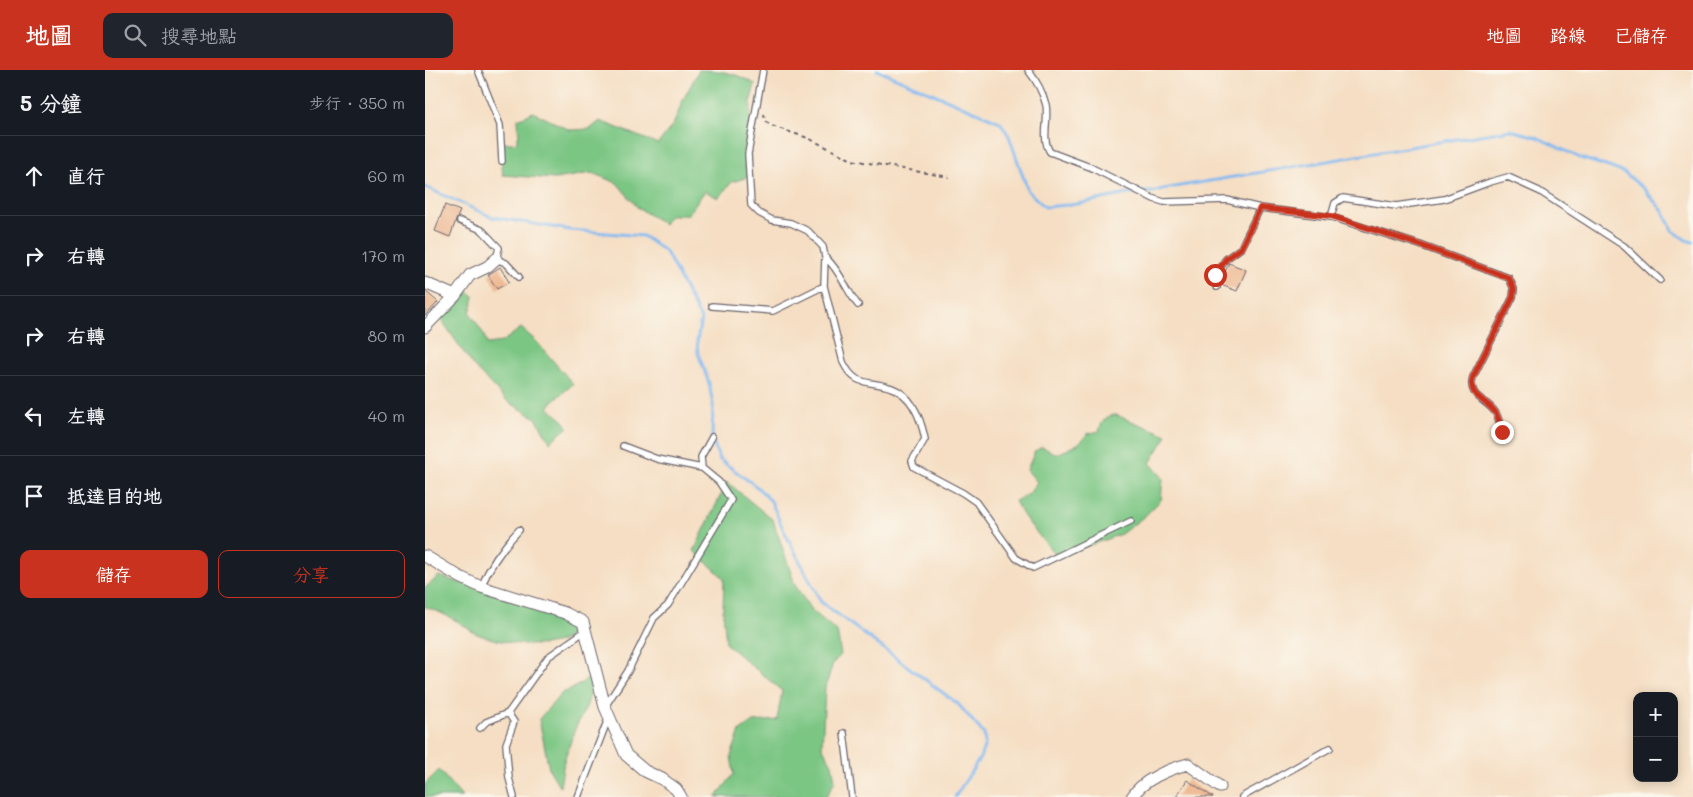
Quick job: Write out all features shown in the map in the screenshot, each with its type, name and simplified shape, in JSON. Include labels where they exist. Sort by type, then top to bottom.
[{"type":"street","points":[[425,327],[455,296],[470,275],[487,267],[496,259]]},
{"type":"street","points":[[425,283],[455,296]]},
{"type":"street","points":[[425,556],[481,587],[571,615],[583,622],[607,712],[626,754],[645,771],[662,779],[676,789],[681,797]]},
{"type":"street","points":[[1131,797],[1135,790],[1166,770],[1187,764],[1220,787]]},
{"type":"lane","points":[[478,70],[500,126],[502,161]]},
{"type":"lane","points":[[763,70],[748,154],[751,205],[759,213],[772,220],[791,223],[808,231],[823,247],[825,257],[824,286],[843,362],[849,374],[856,380],[893,388],[905,397],[919,415],[925,439],[912,461],[914,467],[976,502],[1016,558],[1033,568],[1131,521]]},
{"type":"lane","points":[[1028,70],[1036,80],[1046,106],[1046,146],[1050,152],[1090,167],[1164,202],[1227,200],[1260,208],[1331,216],[1420,245],[1509,278],[1514,289],[1513,297],[1471,384],[1474,392],[1496,413],[1502,432]]},
{"type":"lane","points":[[1331,216],[1335,203],[1343,198],[1396,206],[1444,199],[1508,177],[1539,191],[1624,246],[1659,280]]},
{"type":"lane","points":[[1217,287],[1215,275],[1226,259],[1241,248],[1260,208]]},
{"type":"lane","points":[[460,220],[482,230],[499,248],[496,259],[506,263],[519,277]]},
{"type":"lane","points":[[825,257],[833,264],[858,305]]},
{"type":"lane","points":[[712,306],[773,311],[824,286]]},
{"type":"lane","points":[[702,468],[701,457],[712,436]]},
{"type":"lane","points":[[578,797],[607,712],[654,618],[668,605],[731,500],[719,482],[702,468],[657,460],[623,446]]},
{"type":"lane","points":[[481,587],[487,573],[506,544],[519,530]]},
{"type":"lane","points":[[480,728],[486,722],[508,713],[548,657],[585,631]]},
{"type":"lane","points":[[508,713],[514,722],[506,744],[509,778],[514,797]]},
{"type":"lane","points":[[844,733],[852,797]]},
{"type":"lane","points":[[1242,797],[1331,748]]},
{"type":"path","points":[[763,114],[765,121],[772,126],[809,138],[853,160],[949,177]]},
{"type":"green space","points":[[699,70],[728,73],[755,84],[751,100],[748,177],[732,182],[718,198],[705,191],[687,215],[670,215],[664,224],[638,208],[617,183],[592,173],[555,179],[503,175],[499,143],[516,143],[519,135],[518,119],[533,112],[570,130],[590,129],[600,121],[658,144],[674,123],[683,100]]},
{"type":"green space","points":[[462,286],[474,297],[470,313],[483,333],[487,344],[502,342],[521,328],[536,341],[573,384],[552,402],[548,408],[563,420],[568,427],[550,442],[536,418],[507,401],[473,366],[439,316]]},
{"type":"green space","points":[[1116,415],[1167,435],[1150,463],[1163,478],[1161,500],[1146,515],[1121,534],[1057,557],[1029,523],[1015,501],[1029,494],[1037,482],[1027,470],[1035,451],[1042,447],[1057,454],[1066,450],[1078,444],[1087,434],[1099,431],[1101,424],[1105,420]]},
{"type":"green space","points":[[727,482],[773,520],[795,585],[811,610],[837,631],[841,655],[833,663],[825,688],[822,747],[832,764],[835,781],[826,797],[716,797],[734,774],[731,756],[740,731],[754,722],[777,720],[782,691],[726,644],[723,610],[724,578],[694,551]]},
{"type":"green space","points":[[439,576],[571,619],[576,625],[571,635],[561,641],[548,644],[516,644],[487,638],[437,611],[425,607],[425,588]]},
{"type":"green space","points":[[589,678],[591,691],[564,761],[560,787],[549,769],[539,719],[562,693]]},
{"type":"green space","points":[[439,770],[462,797],[425,797],[425,784]]},
{"type":"building","points":[[445,205],[460,211],[450,237],[435,231]]},
{"type":"building","points":[[1229,263],[1246,270],[1237,291],[1221,285]]},
{"type":"building","points":[[500,267],[509,282],[497,289],[488,275]]},
{"type":"building","points":[[425,291],[438,302],[425,316]]},
{"type":"building","points":[[1187,780],[1213,797],[1176,797]]},
{"type":"waterway","points":[[877,70],[1000,122],[1009,136],[1028,191],[1045,207],[1077,204],[1138,192]]},
{"type":"waterway","points":[[1144,192],[1153,192],[1510,130],[1537,137],[1580,158],[1625,173],[1644,189],[1663,211],[1672,230],[1686,240],[1693,242]]},
{"type":"waterway","points":[[425,187],[492,217],[570,230],[643,236],[666,252],[701,319],[697,341],[698,353],[709,383],[713,405],[712,438],[719,459],[757,487],[771,501],[784,531],[821,602],[958,704],[984,734],[985,744],[980,758],[955,797]]},
{"type":"route","points":[[1215,275],[1226,259],[1241,248],[1260,208],[1331,216],[1420,245],[1509,278],[1514,289],[1513,297],[1471,384],[1474,392],[1496,413],[1502,432]]}]
